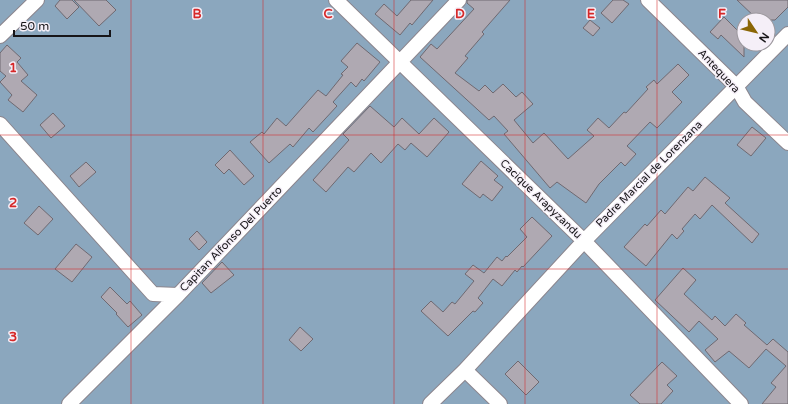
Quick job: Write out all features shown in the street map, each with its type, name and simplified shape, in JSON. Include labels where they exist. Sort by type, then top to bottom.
[{"type":"street","points":[[0,36],[37,0]]},
{"type":"street","name":"Cacique Arapyzandu","points":[[336,0],[584,241],[741,404]]},
{"type":"street","name":"Capitan Alfonso Del Puerto","points":[[0,124],[153,294],[178,295],[459,0]]},
{"type":"street","name":"Antequera","points":[[648,0],[736,86],[746,102],[788,143]]},
{"type":"street","name":"Padre Marcial de Lorenzana","points":[[430,404],[465,370],[584,241],[788,34]]},
{"type":"street","points":[[70,404],[178,295]]},
{"type":"street","points":[[465,370],[500,404]]},
{"type":"water","points":[[0,0],[788,0],[788,404],[0,404]]},
{"type":"building","points":[[60,0],[72,0],[79,7],[67,19],[55,6]]},
{"type":"building","points":[[74,0],[106,0],[116,10],[99,26]]},
{"type":"building","points":[[411,0],[433,0],[412,25],[410,23],[400,35],[375,14],[384,4],[397,16]]},
{"type":"building","points":[[467,0],[510,0],[482,32],[484,34],[465,56],[468,58],[455,73],[479,91],[485,85],[493,93],[503,84],[516,97],[522,92],[533,104],[514,120],[533,143],[544,133],[568,159],[594,136],[587,130],[598,118],[609,128],[624,112],[626,113],[648,89],[646,87],[654,80],[657,84],[678,64],[689,75],[672,92],[682,102],[657,128],[650,122],[627,146],[636,154],[625,166],[621,162],[599,184],[586,203],[557,182],[550,188],[504,134],[508,131],[494,116],[489,120],[420,57],[431,44],[437,49],[474,9],[467,3]]},
{"type":"building","points":[[613,0],[623,0],[629,4],[612,23],[601,13]]},
{"type":"building","points":[[737,0],[788,0],[788,7],[776,19],[776,12],[750,12]]},
{"type":"building","points":[[724,17],[736,29],[736,49],[721,35],[718,39],[710,32]]},
{"type":"building","points":[[590,20],[600,28],[593,36],[583,28]]},
{"type":"building","points":[[357,43],[380,62],[364,81],[362,79],[356,87],[351,82],[333,102],[337,106],[313,132],[309,128],[293,147],[290,144],[269,163],[250,142],[262,132],[264,134],[277,118],[286,126],[318,90],[326,96],[343,75],[341,74],[348,67],[341,61]]},
{"type":"building","points":[[7,45],[21,58],[17,62],[28,75],[21,81],[37,95],[23,112],[8,100],[12,95],[0,82],[6,76],[0,71],[0,53]]},
{"type":"building","points":[[739,52],[744,52],[744,57]]},
{"type":"building","points":[[370,106],[394,127],[402,118],[419,134],[434,118],[449,132],[427,157],[411,143],[405,150],[398,144],[381,163],[371,153],[354,172],[348,167],[326,192],[313,180],[349,140],[343,134]]},
{"type":"building","points":[[53,113],[65,126],[51,138],[40,125]]},
{"type":"building","points":[[752,127],[766,138],[751,156],[737,145]]},
{"type":"building","points":[[230,150],[254,176],[244,185],[229,169],[224,174],[215,165]]},
{"type":"building","points":[[481,161],[498,176],[494,180],[503,187],[492,201],[483,194],[480,198],[462,184]]},
{"type":"building","points":[[86,162],[96,172],[79,187],[70,176]]},
{"type":"building","points":[[705,177],[730,198],[725,203],[759,234],[752,243],[712,205],[700,219],[695,214],[682,229],[684,231],[677,239],[672,234],[646,266],[624,247],[645,224],[647,226],[661,210],[665,214],[688,187],[693,191]]},
{"type":"building","points":[[39,206],[53,219],[38,235],[24,223]]},
{"type":"building","points":[[532,217],[552,236],[523,267],[522,266],[517,272],[515,270],[502,286],[493,279],[478,298],[483,303],[448,336],[421,311],[431,301],[443,312],[452,302],[455,304],[474,281],[465,274],[473,265],[484,273],[497,257],[502,261],[506,256],[507,257],[527,237],[520,229]]},
{"type":"building","points":[[197,231],[207,242],[199,250],[189,239]]},
{"type":"building","points":[[76,244],[92,257],[72,282],[55,269]]},
{"type":"building","points":[[222,262],[234,275],[211,293],[202,283]]},
{"type":"building","points":[[683,268],[696,280],[684,294],[712,320],[715,316],[725,326],[736,314],[746,323],[744,325],[767,345],[773,339],[788,352],[788,404],[762,404],[776,387],[771,383],[786,366],[766,349],[749,368],[729,351],[715,362],[705,350],[718,339],[699,321],[689,332],[655,300]]},
{"type":"building","points":[[110,287],[127,304],[130,301],[142,315],[128,327],[101,297]]},
{"type":"building","points":[[300,327],[313,339],[301,351],[289,340]]},
{"type":"building","points":[[518,361],[539,382],[526,395],[505,374]]},
{"type":"building","points":[[662,362],[677,376],[667,385],[673,391],[661,404],[640,404],[630,395]]}]
